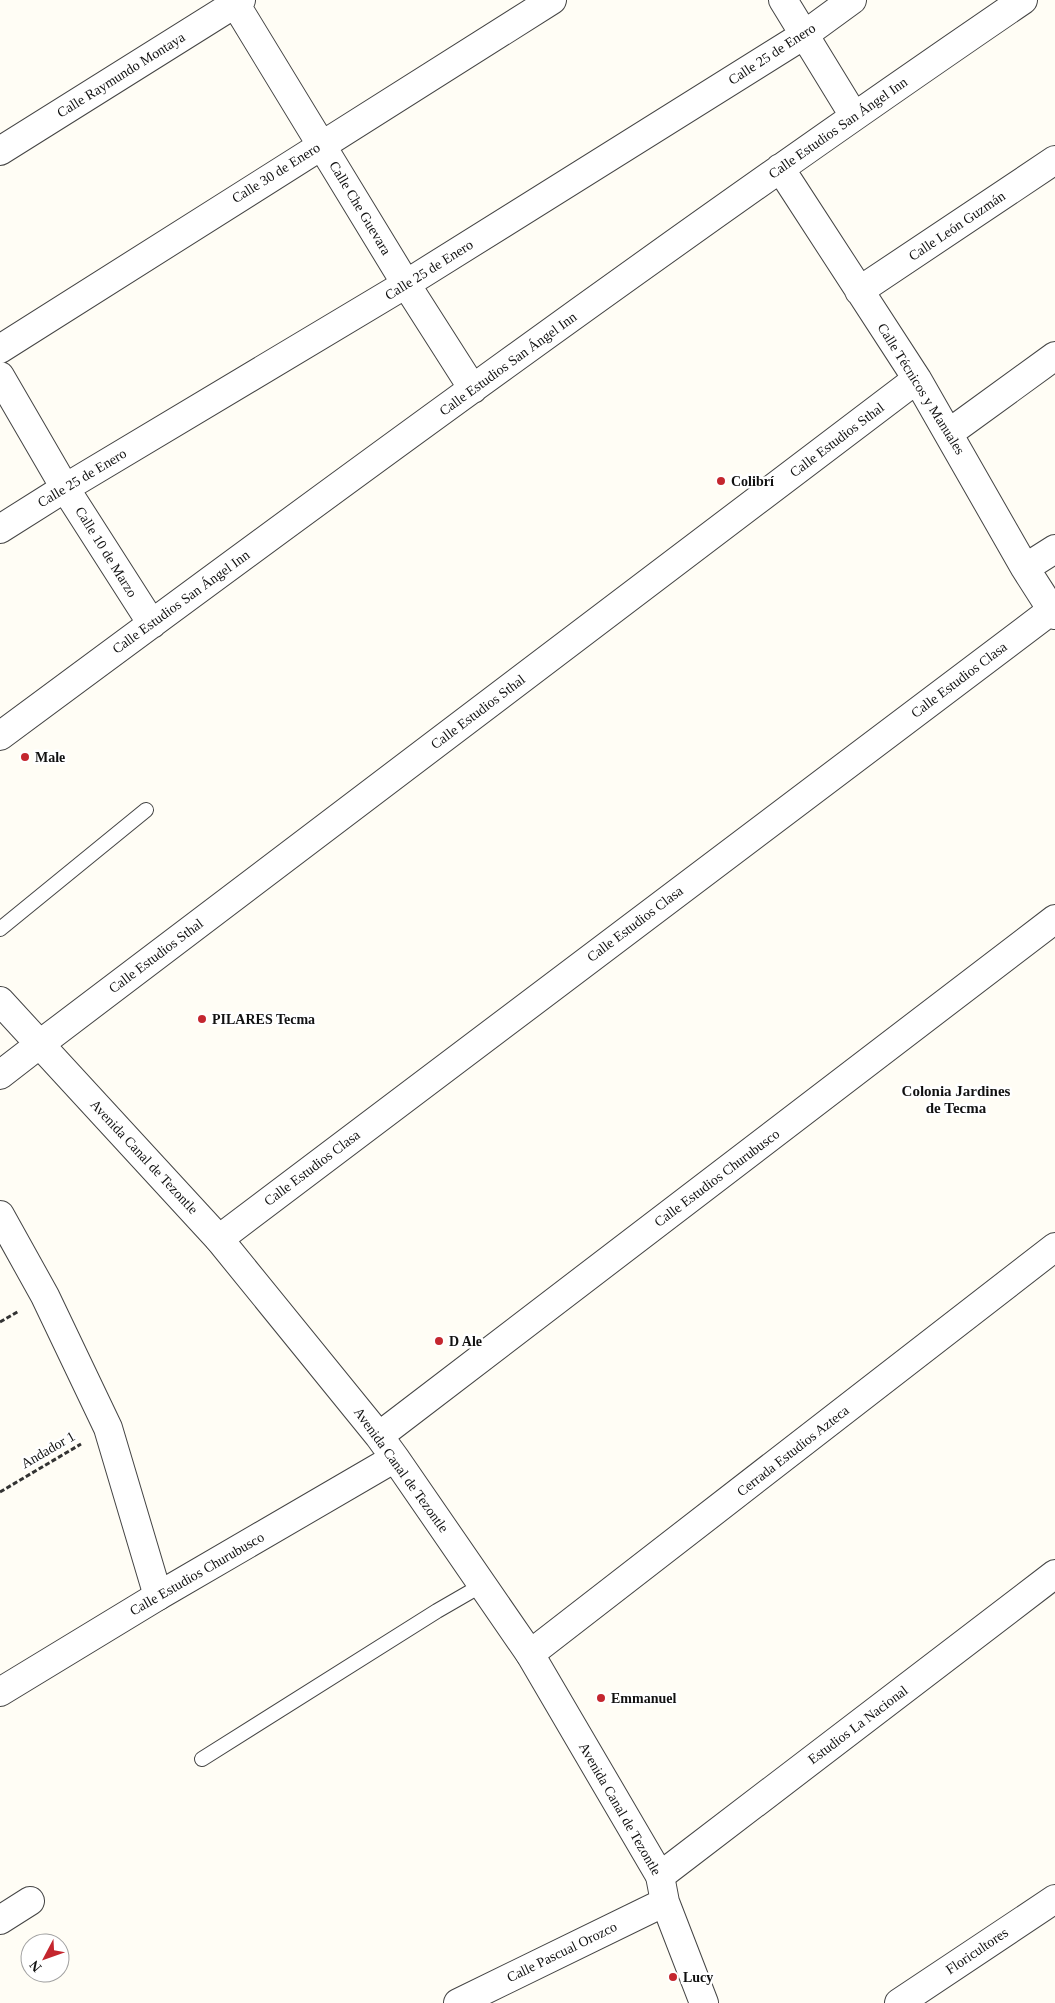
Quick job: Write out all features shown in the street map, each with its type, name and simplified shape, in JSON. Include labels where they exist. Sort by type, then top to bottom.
[{"type":"street","name":"Calle 30 de Enero","points":[[0,348],[552,0]]},
{"type":"street","points":[[783,0],[854,116]]},
{"type":"street","name":"Calle 25 de Enero","points":[[0,529],[65,488],[406,284],[804,35],[852,0]]},
{"type":"street","name":"Calle Estudios San Ángel Inn","points":[[0,736],[473,388],[780,168],[1023,0]]},
{"type":"street","name":"Calle Che Guevara","points":[[237,1],[406,284],[473,388]]},
{"type":"street","name":"Calle Raymundo Montaya","points":[[0,151],[237,1]]},
{"type":"street","name":"Calle León Guzmán","points":[[859,291],[1055,160]]},
{"type":"street","name":"Calle Técnicos y Manuales","points":[[780,168],[917,379],[1025,568],[1053,612]]},
{"type":"street","points":[[949,433],[1055,356]]},
{"type":"street","name":"Calle 10 de Marzo","points":[[0,376],[65,488],[152,624]]},
{"type":"street","name":"Calle Estudios Sthal","points":[[0,1075],[917,379]]},
{"type":"street","points":[[1025,568],[1055,549]]},
{"type":"street","name":"Calle Estudios Clasa","points":[[219,1239],[1053,612]]},
{"type":"street","name":"Calle Estudios Churubusco","points":[[379,1436],[1055,919]]},
{"type":"street","name":"Avenida Canal de Tezontle","points":[[0,1001],[219,1239],[396,1458],[530,1654],[663,1889],[704,2003]]},
{"type":"street","points":[[0,1215],[45,1296],[108,1428],[158,1596]]},
{"type":"street","name":"Cerrada Estudios Azteca","points":[[530,1654],[1055,1247]]},
{"type":"street","name":"Calle Estudios Churubusco","points":[[0,1692],[158,1596],[396,1458]]},
{"type":"street","name":"Estudios La Nacional","points":[[663,1889],[1055,1574]]},
{"type":"street","name":"Calle Pascual Orozco","points":[[458,2003],[663,1889]]},
{"type":"street","name":"Floricultores","points":[[899,2003],[1055,1899]]},
{"type":"street","points":[[0,1920],[30,1901]]},
{"type":"lane","points":[[0,930],[146,810]]},
{"type":"lane","points":[[202,1759],[437,1611],[482,1585]]},
{"type":"path","name":"Andador 1","points":[[0,1492],[108,1428]]},
{"type":"place","name":"Colibrí","points":[[721,481]]},
{"type":"place","name":"Male","points":[[25,757]]},
{"type":"place","name":"PILARES Tecma","points":[[202,1019]]},
{"type":"place","name":"D Ale","points":[[439,1341]]},
{"type":"place","name":"Emmanuel","points":[[601,1698]]},
{"type":"place","name":"Lucy","points":[[673,1977]]},
{"type":"district","name":"Colonia Jardines de Tecma","points":[[956,1100]]}]
